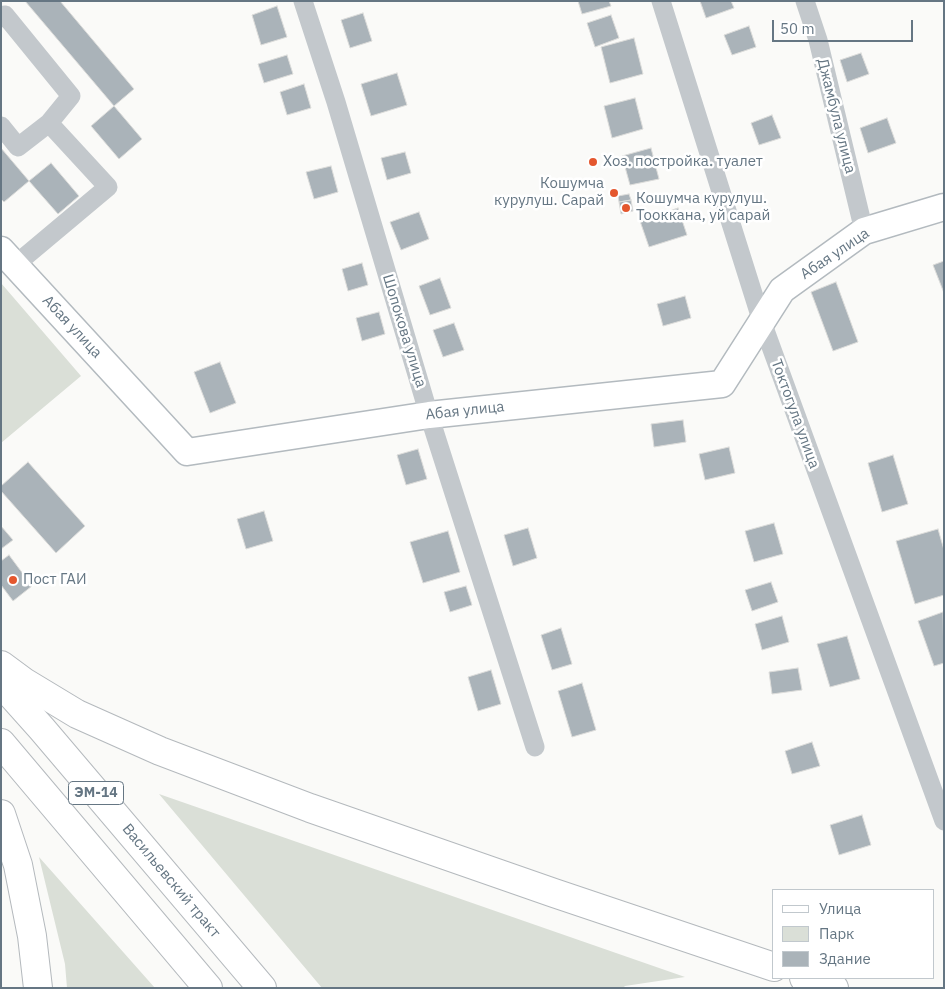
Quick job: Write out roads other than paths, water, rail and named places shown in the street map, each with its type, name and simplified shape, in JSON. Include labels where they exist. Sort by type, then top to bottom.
[{"type":"main road","points":[[1,665],[24,682],[77,714],[160,751],[319,812],[554,894],[772,966]]},
{"type":"main road","name":"Васильевский тракт","points":[[1,683],[262,988]]},
{"type":"main road","points":[[7,750],[42,729]]},
{"type":"main road","name":"ЭМ-14","points":[[7,750],[208,988]]},
{"type":"main road","points":[[1,814],[18,865],[32,936],[38,988]]},
{"type":"main road","points":[[807,979],[834,988]]},
{"type":"street","name":"Шопокова улица","points":[[303,1],[336,102],[429,415],[535,747]]},
{"type":"street","name":"Токтогула улица","points":[[661,1],[762,322],[944,821]]},
{"type":"street","name":"Джамбула улица","points":[[805,1],[818,40],[864,231]]},
{"type":"street","points":[[1,18],[5,15],[70,96],[49,123],[18,147],[1,126]]},
{"type":"street","points":[[8,258],[108,187],[49,123]]},
{"type":"street","name":"Абая улица","points":[[8,258],[187,452],[429,415],[722,384],[782,290],[864,231],[944,207]]},
{"type":"place","name":"Хоз. постройка. туалет","points":[[593,162]]},
{"type":"place","name":"Кошумча курулуш. Сарай","points":[[614,193]]},
{"type":"place","name":"Кошумча курулуш. Тооккана, уй сарай","points":[[626,208]]},
{"type":"place","name":"Пост ГАИ","points":[[13,580]]}]
